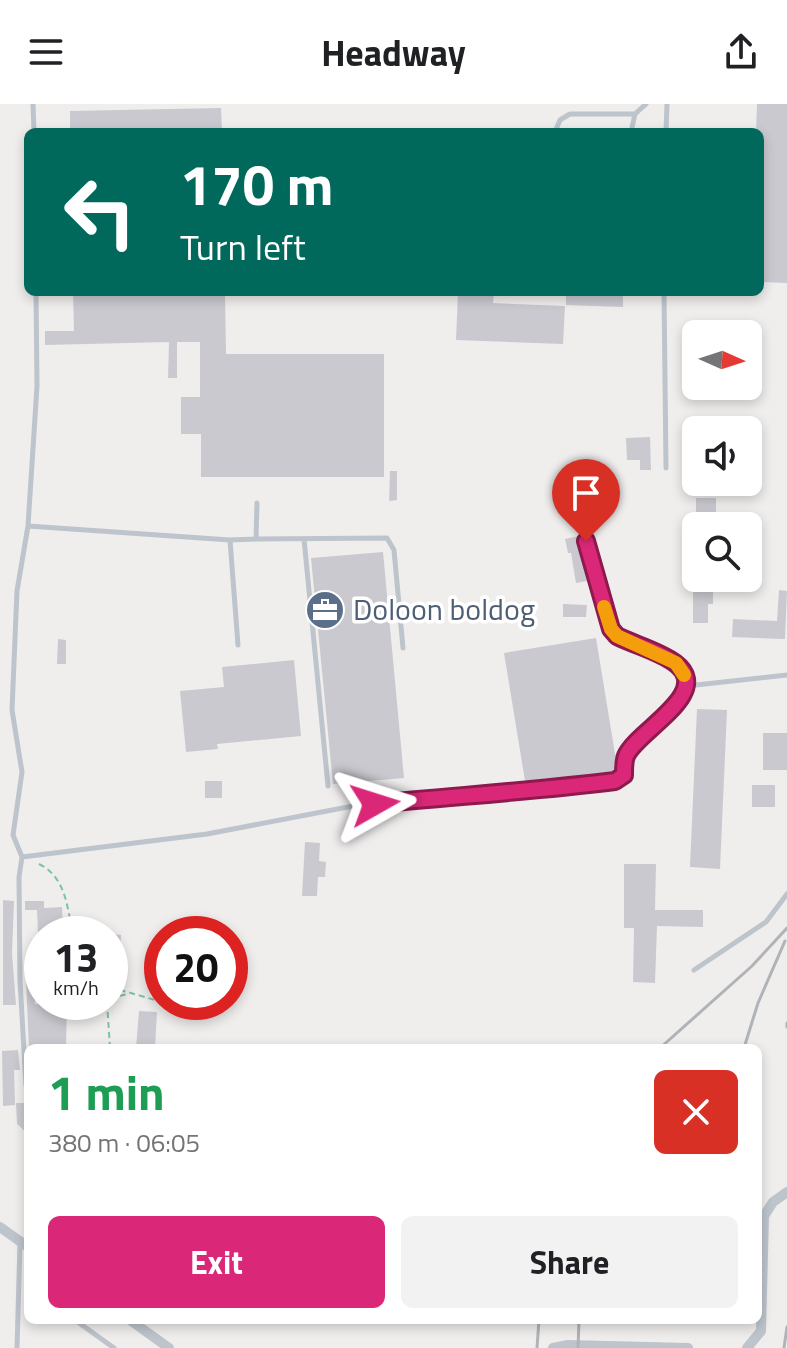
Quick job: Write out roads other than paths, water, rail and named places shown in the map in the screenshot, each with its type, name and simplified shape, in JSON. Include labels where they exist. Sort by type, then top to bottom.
[{"type":"street","points":[[762,1293],[764,1216],[773,1202],[787,1192]]},
{"type":"street","points":[[0,1227],[24,1245]]},
{"type":"street","points":[[136,1324],[169,1348]]},
{"type":"street","points":[[747,1348],[761,1331],[761,1324]]},
{"type":"street","points":[[553,1348],[568,1345],[688,1348]]},
{"type":"lane","points":[[33,104],[34,128]]},
{"type":"lane","points":[[632,128],[635,114],[646,104]]},
{"type":"lane","points":[[666,128],[667,104]]},
{"type":"lane","points":[[557,128],[560,120],[570,114],[635,114]]},
{"type":"lane","points":[[24,1050],[20,981],[19,877],[22,857],[13,835],[22,772],[13,723],[12,696],[17,591],[28,526],[37,386],[36,296]]},
{"type":"lane","points":[[664,296],[666,468]]},
{"type":"lane","points":[[22,857],[207,834],[353,806],[460,795],[529,792],[615,781],[624,775],[626,756],[681,699],[687,686],[676,663],[617,636],[611,629],[579,514],[579,502],[591,472]]},
{"type":"lane","points":[[256,539],[257,503]]},
{"type":"lane","points":[[28,526],[230,540],[387,538],[394,550],[403,648]]},
{"type":"lane","points":[[304,539],[328,786]]},
{"type":"lane","points":[[230,540],[238,645]]},
{"type":"lane","points":[[687,686],[787,675]]},
{"type":"lane","points":[[694,970],[766,922],[787,894]]},
{"type":"lane","points":[[17,1348],[24,1245]]},
{"type":"lane","points":[[20,1280],[24,1283]]},
{"type":"lane","points":[[81,1324],[114,1348]]},
{"type":"railway","points":[[664,1044],[752,966],[787,928]]},
{"type":"railway","points":[[745,1044],[758,1003],[785,941]]},
{"type":"railway","points":[[537,1348],[539,1324]]},
{"type":"railway","points":[[578,1348],[579,1324]]},
{"type":"railway","points":[[784,1348],[787,1327]]},
{"type":"place","name":"Doloon boldog","points":[[325,610]]}]
